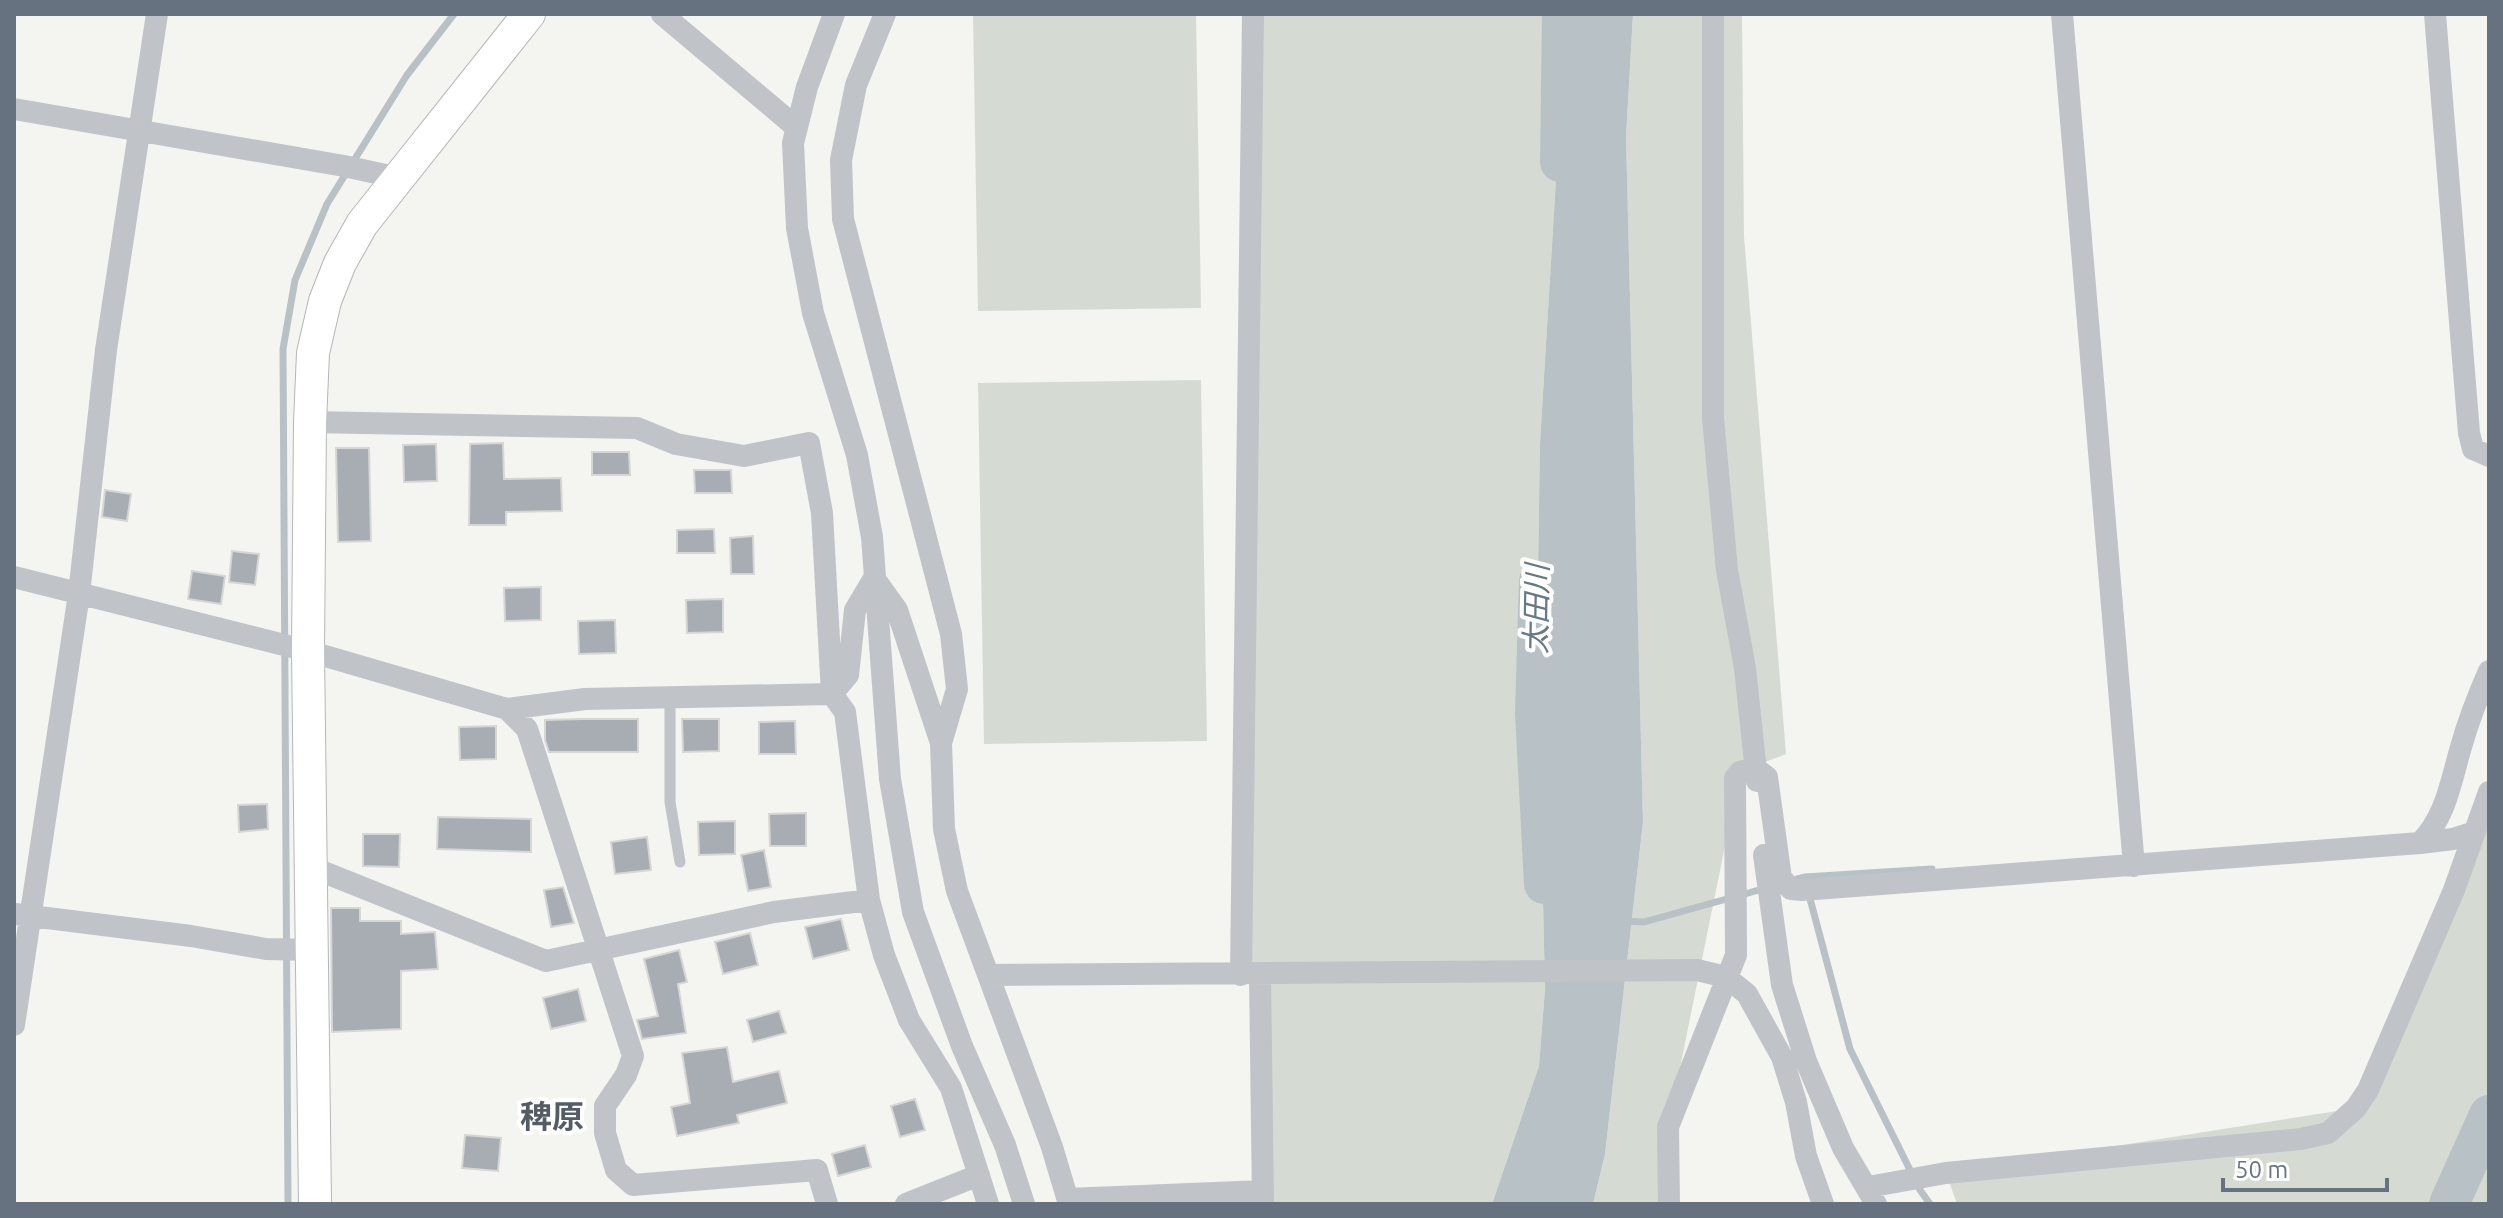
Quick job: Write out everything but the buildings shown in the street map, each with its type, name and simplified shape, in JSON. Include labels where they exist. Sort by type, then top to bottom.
[{"type":"street","points":[[14,1025],[21,915],[79,594],[106,350],[157,14]]},
{"type":"street","points":[[315,1204],[308,651],[313,353],[325,301],[340,263],[362,224],[529,14]]},
{"type":"street","points":[[662,14],[797,128]]},
{"type":"street","points":[[834,14],[807,87],[793,143],[797,228],[813,313],[857,455],[872,537],[890,779],[913,912],[962,1046],[1005,1145],[1024,1204]]},
{"type":"street","points":[[885,14],[856,85],[841,160],[843,219],[951,634],[957,689],[941,743]]},
{"type":"street","points":[[874,578],[897,610],[941,743],[944,829],[957,891],[1052,1147],[1069,1202],[1263,1198],[1253,14]]},
{"type":"street","points":[[1713,14],[1713,418],[1727,570],[1745,668],[1770,909],[1782,985],[1812,1075],[1843,1148],[1872,1196],[1946,1173],[2301,1139],[2328,1133],[2356,1108],[2368,1090],[2454,890],[2489,792]]},
{"type":"street","points":[[2062,14],[2134,866]]},
{"type":"street","points":[[2435,14],[2469,433],[2473,449],[2489,456]]},
{"type":"street","points":[[14,109],[399,178]]},
{"type":"street","points":[[310,422],[637,428],[676,444],[744,456],[809,443],[822,513],[832,694],[845,712],[869,900],[884,955],[909,1020],[951,1088],[988,1204]]},
{"type":"street","points":[[14,577],[308,651],[507,709],[585,699],[832,694],[848,675],[855,610],[874,578]]},
{"type":"street","points":[[2420,843],[2440,818],[2466,730],[2489,671]]},
{"type":"street","points":[[507,709],[527,729],[633,1056],[626,1075],[605,1106],[605,1133],[616,1170],[642,1194],[817,1170],[827,1204]]},
{"type":"street","points":[[1755,768],[1767,777],[1781,878],[1791,889],[1802,890],[2420,843],[2453,839],[2475,832]]},
{"type":"street","points":[[1669,1204],[1668,1127],[1736,955],[1735,778],[1740,772],[1755,768]]},
{"type":"street","points":[[311,867],[546,961],[774,912],[869,900]]},
{"type":"street","points":[[21,915],[191,936],[266,949],[312,950]]},
{"type":"street","points":[[989,975],[1697,970],[1726,977],[1747,994],[1782,1057],[1796,1102],[1806,1156],[1823,1204]]},
{"type":"street","points":[[906,1204],[979,1175]]},
{"type":"lane","points":[[670,697],[670,802],[680,862]]},
{"type":"shaded area","points":[[973,14],[1196,14],[1201,308],[978,311]]},
{"type":"shaded area","points":[[1250,14],[1566,14],[1540,443],[1537,635],[1545,989],[1539,1066],[1492,1204],[1070,1204],[1258,1191],[1245,697]]},
{"type":"shaded area","points":[[1566,14],[1633,14],[1626,137],[1643,822],[1605,1154],[1593,1204],[1492,1204],[1539,1066],[1545,989],[1537,635],[1540,443]]},
{"type":"shaded area","points":[[1633,14],[1742,14],[1744,236],[1786,754],[1740,772],[1668,1127],[1665,1204],[1593,1204],[1605,1154],[1643,822],[1626,137]]},
{"type":"shaded area","points":[[1201,380],[1207,741],[984,744],[978,383]]},
{"type":"shaded area","points":[[2489,815],[2489,1204],[1957,1204],[1946,1173],[2356,1108]]},
{"type":"waterway","points":[[288,1204],[283,349],[295,280],[327,204],[407,75],[454,14]]},
{"type":"waterway","name":"太田川","points":[[1560,162],[1562,14]]},
{"type":"waterway","name":"太田川","points":[[1539,581],[1535,713],[1544,884]]},
{"type":"waterway","points":[[1790,881],[1805,877],[1932,869]]},
{"type":"waterway","points":[[1623,921],[1644,922],[1766,888]]},
{"type":"waterway","points":[[1809,895],[1850,1049],[1920,1190],[1930,1204]]},
{"type":"waterway","points":[[2449,1204],[2489,1115]]},
{"type":"district","name":"稗原","points":[[552,1117]]}]
